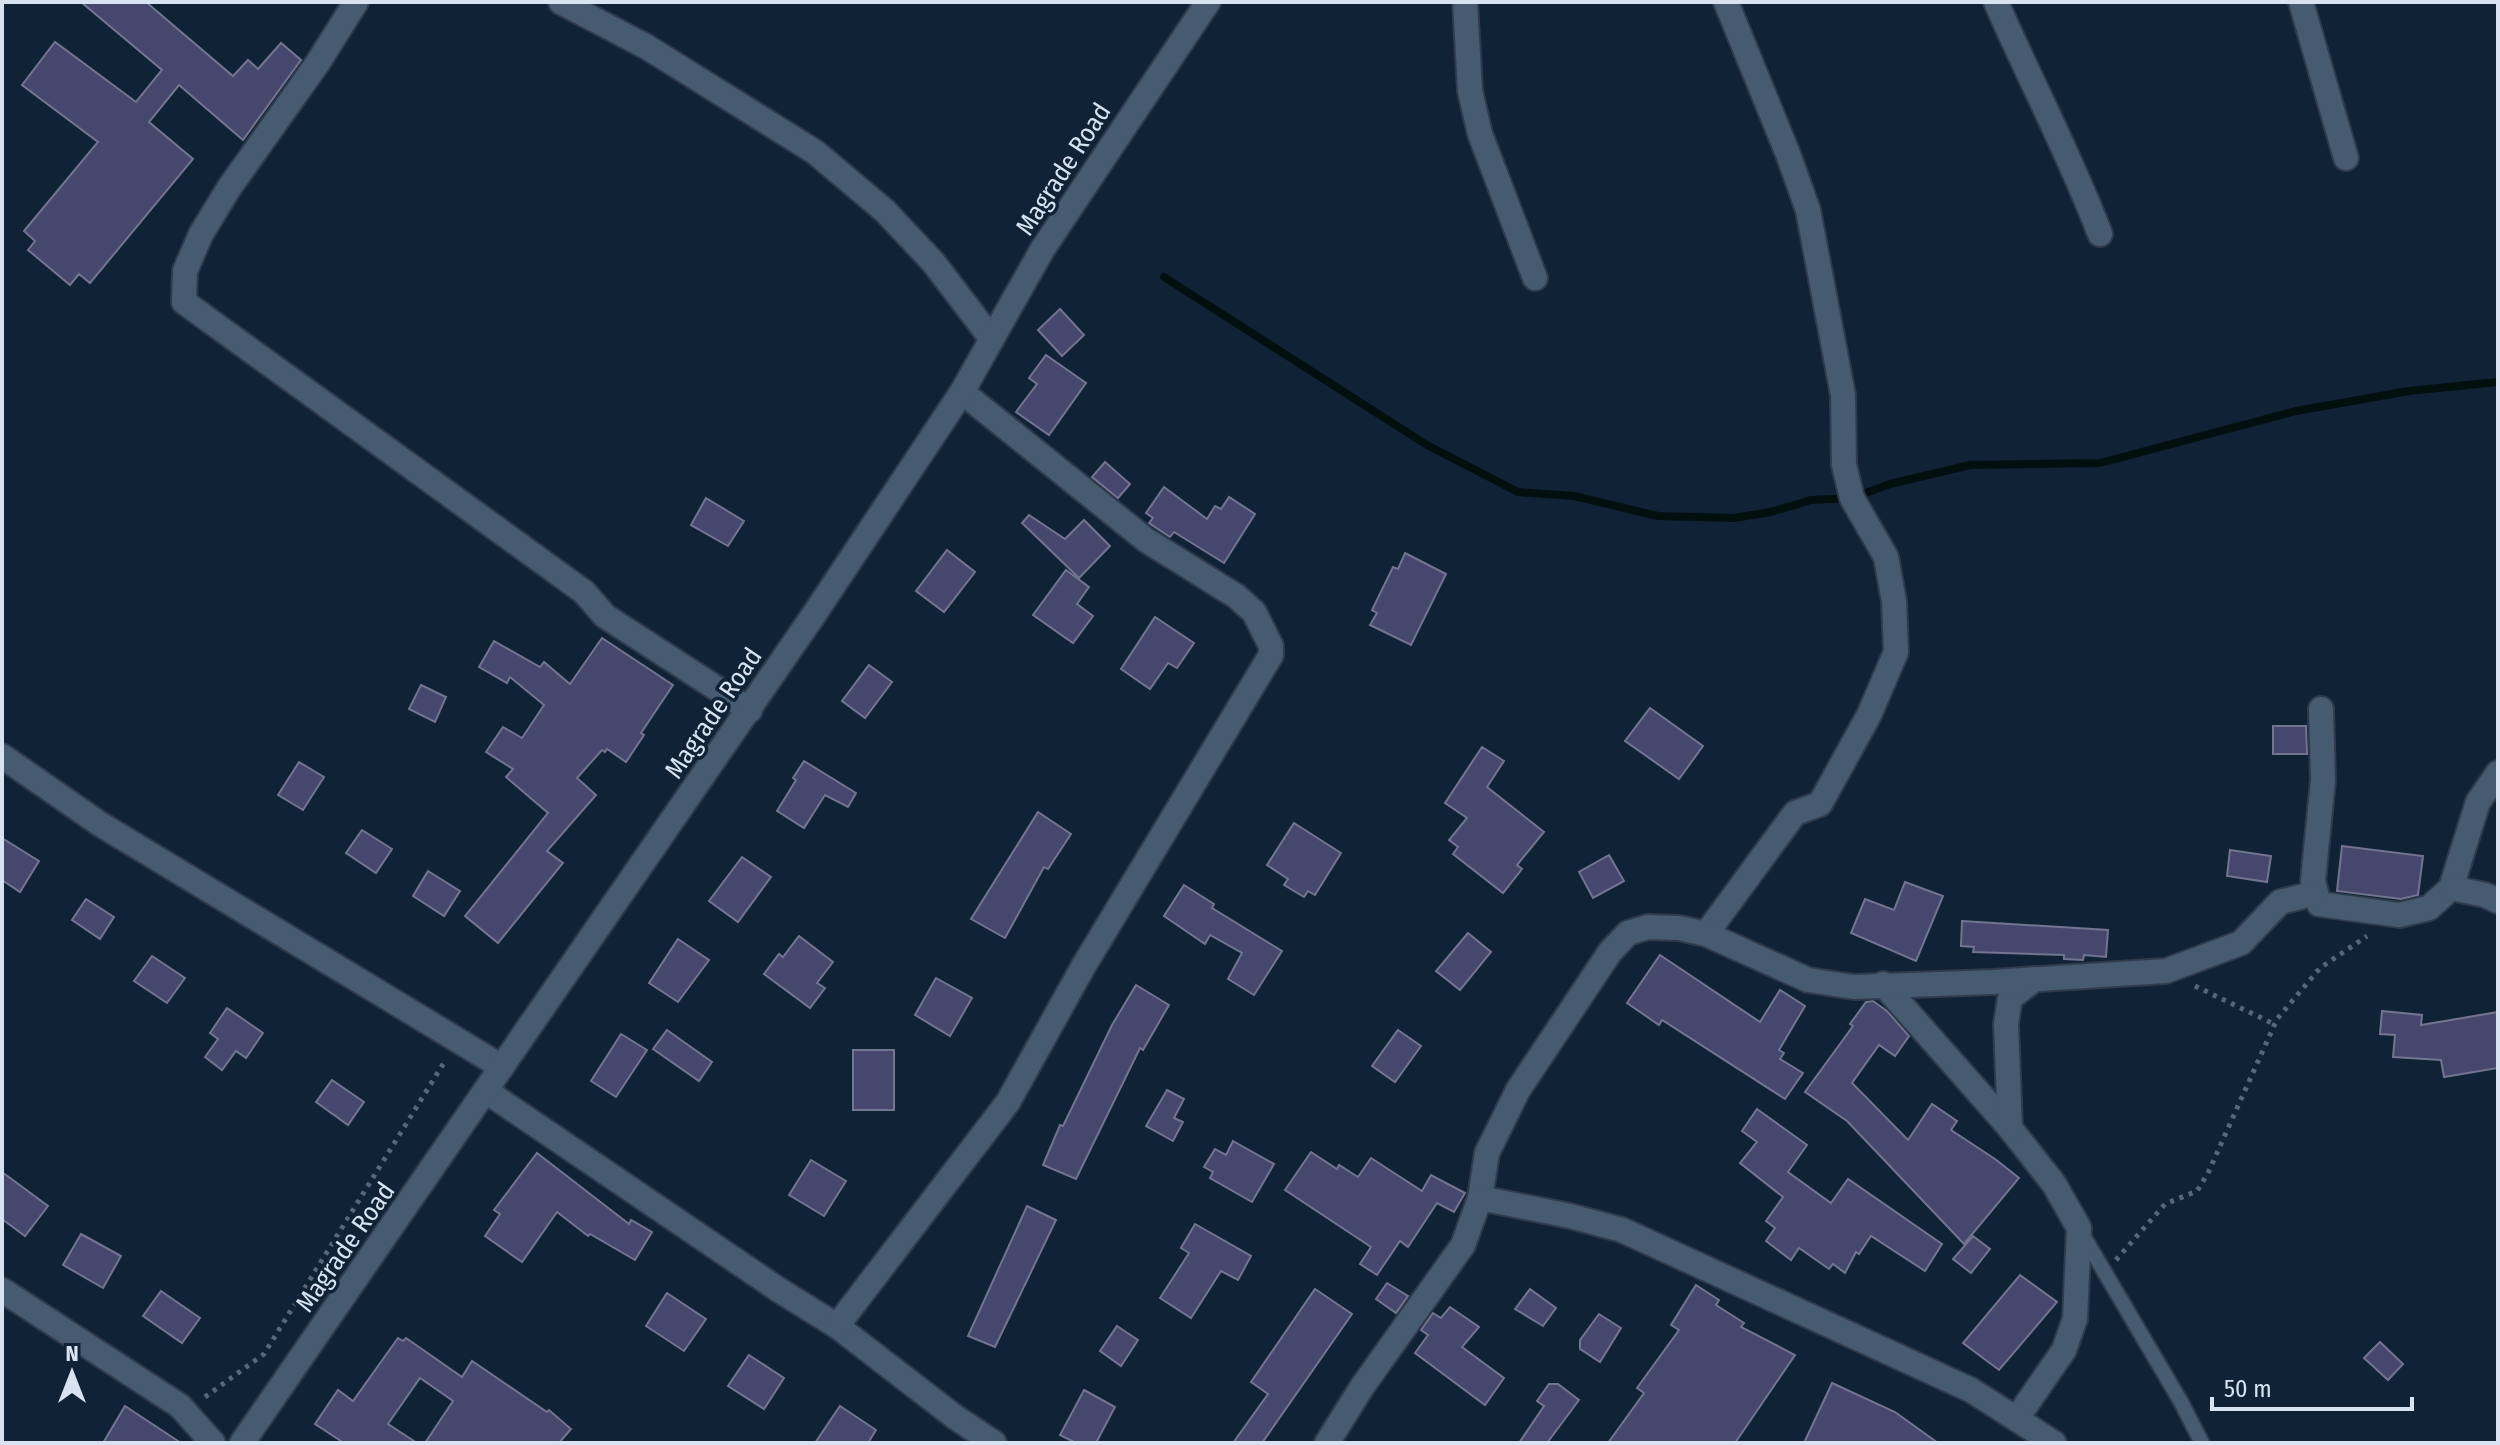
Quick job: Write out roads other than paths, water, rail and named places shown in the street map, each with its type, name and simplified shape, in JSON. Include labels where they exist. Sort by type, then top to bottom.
[{"type":"street","points":[[356,2],[201,234],[185,271],[184,302],[584,592],[605,616],[750,710]]},
{"type":"street","points":[[561,2],[647,47],[815,152],[851,180],[933,262],[991,338]]},
{"type":"street","name":"Magrade Road","points":[[242,1443],[750,710],[962,392],[1042,250],[1208,2]]},
{"type":"street","points":[[1465,2],[1470,91],[1480,134],[1535,278]]},
{"type":"street","points":[[1706,934],[1795,813],[1820,804],[1869,715],[1896,652],[1894,601],[1886,557],[1852,498],[1844,465],[1843,395],[1808,210],[1726,2]]},
{"type":"street","points":[[1996,2],[2085,194],[2100,234]]},
{"type":"street","points":[[2301,2],[2346,158]]},
{"type":"street","points":[[837,1326],[1008,1102],[1083,967],[1271,655],[1271,646],[1254,612],[1236,596],[1146,540],[962,392]]},
{"type":"street","points":[[2321,709],[2323,780],[2313,881],[2319,904],[2399,915],[2429,908],[2451,888],[2478,802],[2498,773]]},
{"type":"street","points":[[2,756],[100,824],[502,1067]]},
{"type":"street","points":[[2451,888],[2498,901]]},
{"type":"street","points":[[1327,1443],[1463,1245],[1480,1198],[1487,1153],[1518,1090],[1610,952],[1628,933],[1648,927],[1679,928],[1706,934],[1808,980],[1854,987],[2035,979],[2166,971],[2241,943],[2280,902],[2316,893]]},
{"type":"street","points":[[2010,1128],[2006,1024],[2010,998],[2035,979]]},
{"type":"street","points":[[1883,984],[2010,1128],[2054,1184],[2079,1228],[2075,1319],[2064,1350],[2017,1418]]},
{"type":"street","points":[[486,1091],[837,1326],[955,1417],[994,1443]]},
{"type":"street","points":[[1480,1198],[1622,1230],[1971,1390],[2054,1443]]},
{"type":"street","points":[[2,1290],[180,1406],[213,1443]]},
{"type":"lane","points":[[2079,1228],[2202,1443]]},
{"type":"waterway","points":[[1164,277],[1427,445],[1518,492],[1574,496],[1658,516],[1734,518],[1771,512],[1811,500],[1852,498],[1890,484],[1970,465],[2100,463],[2296,411],[2409,391],[2498,382]]}]
